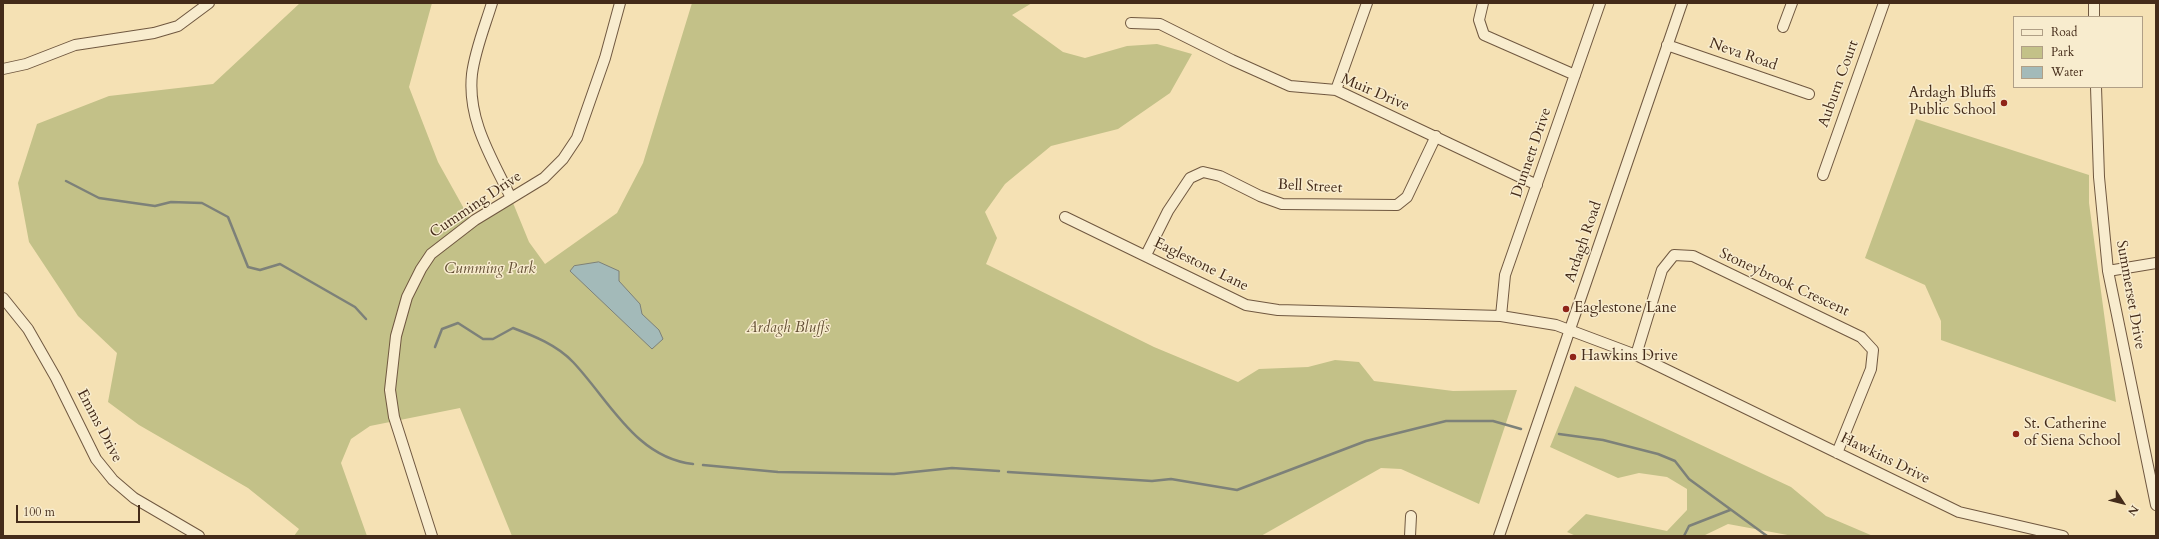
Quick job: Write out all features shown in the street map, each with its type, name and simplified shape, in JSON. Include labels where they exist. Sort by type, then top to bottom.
[{"type":"street","points":[[3,69],[26,64],[76,45],[154,33],[178,26],[209,3]]},
{"type":"street","points":[[492,3],[472,73],[472,101],[479,132],[511,198]]},
{"type":"street","name":"Cumming Drive","points":[[432,536],[394,418],[390,390],[396,336],[407,297],[421,269],[431,254],[475,220],[544,178],[563,159],[578,138],[605,58],[620,3]]},
{"type":"street","points":[[1336,90],[1367,3]]},
{"type":"street","points":[[1483,3],[1478,20],[1484,35],[1575,75]]},
{"type":"street","name":"Dunnett Drive","points":[[1501,316],[1505,275],[1600,3]]},
{"type":"street","name":"Ardagh Road","points":[[1499,536],[1682,3]]},
{"type":"street","points":[[1784,27],[1792,3]]},
{"type":"street","name":"Auburn Court","points":[[1823,175],[1884,3]]},
{"type":"street","points":[[2094,3],[2094,16]]},
{"type":"street","name":"Muir Drive","points":[[1131,23],[1160,24],[1232,60],[1290,86],[1336,90],[1537,185]]},
{"type":"street","name":"Neva Road","points":[[1667,45],[1809,94]]},
{"type":"street","name":"Summerset Drive","points":[[2096,88],[2099,177],[2108,270],[2156,505]]},
{"type":"street","name":"Bell Street","points":[[1146,255],[1168,211],[1190,178],[1203,172],[1220,176],[1260,196],[1282,204],[1397,205],[1407,197],[1436,136]]},
{"type":"street","name":"Eaglestone Lane","points":[[1065,217],[1146,255],[1246,305],[1278,310],[1501,316],[1556,325],[1570,330]]},
{"type":"street","name":"Stoneybrook Crescent","points":[[1636,355],[1662,270],[1674,255],[1692,256],[1861,337],[1873,350],[1871,369],[1837,453]]},
{"type":"street","points":[[2108,270],[2156,263]]},
{"type":"street","name":"Emms Drive","points":[[3,298],[28,329],[56,378],[96,459],[113,480],[134,498],[199,536]]},
{"type":"street","name":"Hawkins Drive","points":[[1570,330],[1636,355],[1959,512],[2063,536]]},
{"type":"street","points":[[1410,536],[1411,516]]},
{"type":"green space","name":"Ardagh Bluffs","points":[[300,3],[432,3],[409,87],[438,162],[472,223],[511,198],[529,242],[545,264],[617,213],[643,163],[692,3],[1032,3],[1012,15],[1063,52],[1085,58],[1127,46],[1157,44],[1192,54],[1170,93],[1118,129],[1051,146],[1005,184],[985,212],[997,238],[986,264],[1154,347],[1238,382],[1259,369],[1308,367],[1335,360],[1359,362],[1374,381],[1453,391],[1517,390],[1479,504],[1401,469],[1381,468],[1261,536],[512,536],[460,408],[370,426],[351,439],[341,463],[367,536],[294,536],[299,529],[248,488],[139,425],[108,402],[117,353],[78,316],[29,242],[18,183],[37,124],[109,96],[213,84]]},
{"type":"green space","points":[[1916,119],[2089,175],[2089,203],[2116,402],[1941,340],[1941,321],[1925,285],[1865,258]]},
{"type":"green space","points":[[1575,386],[1791,487],[1826,516],[1873,536],[1793,536],[1728,524],[1703,536],[1576,536],[1567,532],[1586,514],[1667,531],[1687,510],[1687,489],[1667,477],[1639,473],[1618,478],[1550,447]]},
{"type":"water","points":[[599,262],[619,271],[619,281],[640,304],[642,314],[659,330],[663,339],[652,349],[570,271],[574,266]]},
{"type":"waterway","points":[[66,181],[99,198],[155,206],[171,202],[202,203],[228,217],[248,267],[260,270],[280,264],[355,307],[366,319]]},
{"type":"waterway","points":[[435,347],[442,329],[458,323],[483,339],[493,339],[513,328],[537,338],[553,346],[567,356],[625,425],[639,439],[655,451],[673,459],[693,464]]},
{"type":"waterway","points":[[1008,472],[1152,481],[1171,479],[1237,490],[1366,441],[1446,421],[1493,421],[1521,429]]},
{"type":"waterway","points":[[1559,434],[1603,440],[1658,454],[1675,461],[1689,479],[1767,536]]},
{"type":"waterway","points":[[703,465],[778,472],[894,474],[952,468],[999,471]]},
{"type":"waterway","points":[[1684,536],[1689,526],[1730,510]]},
{"type":"place","name":"Ardagh Bluffs Public School","points":[[2004,103]]},
{"type":"place","name":"Eaglestone Lane","points":[[1566,309]]},
{"type":"place","name":"Hawkins Drive","points":[[1573,357]]},
{"type":"place","name":"St. Catherine of Siena School","points":[[2016,434]]},
{"type":"park label","name":"Cumming Park","points":[[490,270]]}]
